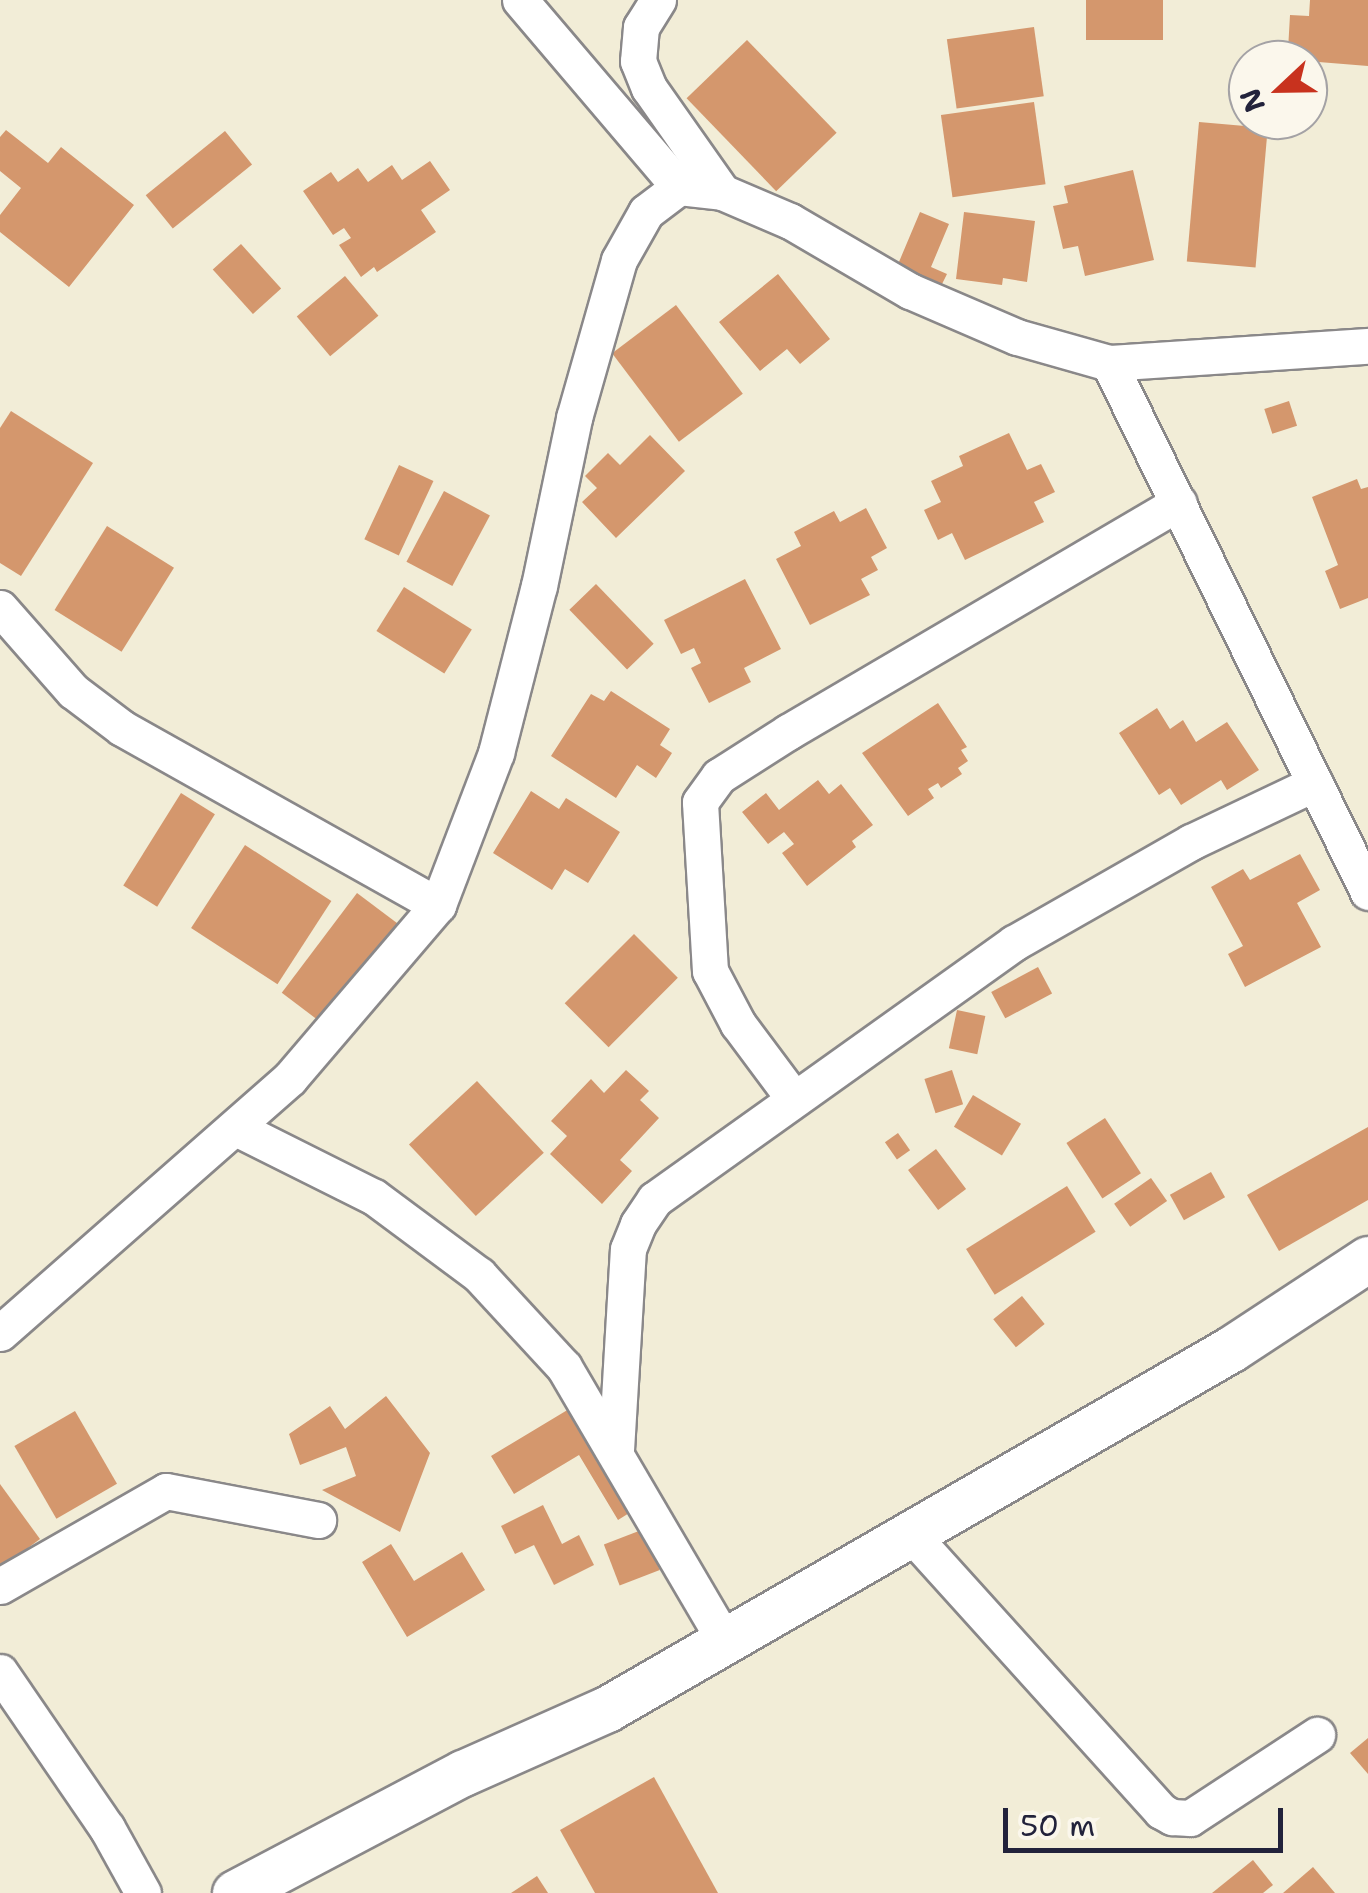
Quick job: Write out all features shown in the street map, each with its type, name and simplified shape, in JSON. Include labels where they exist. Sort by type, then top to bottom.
[{"type":"street","points":[[520,0],[679,187],[722,192],[790,221],[910,291],[1018,336],[1109,363],[1368,346]]},
{"type":"street","points":[[658,0],[641,27],[638,61],[649,88],[722,192]]},
{"type":"street","points":[[0,1333],[290,1078],[438,906],[496,753],[539,586],[574,418],[619,260],[646,212],[679,187]]},
{"type":"street","points":[[1109,363],[1368,892]]},
{"type":"street","points":[[794,1099],[738,1024],[710,971],[700,802],[719,776],[788,732],[1179,503]]},
{"type":"street","points":[[0,608],[73,691],[122,728],[438,906]]},
{"type":"street","points":[[616,1450],[628,1249],[638,1224],[655,1199],[1014,943],[1191,842],[1314,783]]},
{"type":"street","points":[[236,1128],[374,1197],[479,1275],[564,1366],[724,1640]]},
{"type":"street","points":[[234,1893],[463,1772],[607,1709],[1231,1349],[1368,1259]]},
{"type":"street","points":[[0,1586],[166,1491],[318,1520]]},
{"type":"street","points":[[909,1532],[1161,1811],[1172,1817],[1190,1818],[1316,1735]]},
{"type":"street","points":[[0,1672],[107,1828],[143,1893]]},
{"type":"building","points":[[1086,0],[1163,0],[1163,40],[1086,40]]},
{"type":"building","points":[[1310,0],[1368,0],[1368,66],[1328,63],[1328,40],[1289,40],[1290,15],[1309,16]]},
{"type":"building","points":[[1034,27],[1044,96],[957,109],[947,39]]},
{"type":"building","points":[[747,40],[837,133],[776,191],[687,98]]},
{"type":"building","points":[[1034,102],[1046,184],[952,197],[941,115]]},
{"type":"building","points":[[1199,122],[1228,125],[1228,140],[1267,140],[1256,267],[1187,261]]},
{"type":"building","points":[[6,130],[48,163],[61,147],[134,205],[69,287],[0,232],[0,215],[21,188],[0,171],[0,137]]},
{"type":"building","points":[[225,131],[252,164],[173,229],[146,195]]},
{"type":"building","points":[[430,161],[450,190],[421,210],[436,232],[377,272],[374,267],[361,277],[339,245],[351,238],[344,228],[333,235],[303,191],[331,172],[338,182],[358,168],[368,182],[392,165],[402,180]]},
{"type":"building","points":[[1133,170],[1154,260],[1085,276],[1078,246],[1063,249],[1053,206],[1068,203],[1064,186]]},
{"type":"building","points":[[920,212],[949,224],[931,267],[947,274],[940,288],[896,269]]},
{"type":"building","points":[[964,212],[1035,221],[1027,282],[1003,278],[1002,285],[956,279]]},
{"type":"building","points":[[241,244],[281,289],[253,314],[213,269]]},
{"type":"building","points":[[778,274],[830,339],[800,364],[787,349],[760,371],[719,322]]},
{"type":"building","points":[[345,276],[378,316],[330,356],[297,316]]},
{"type":"building","points":[[676,305],[743,394],[679,442],[612,353]]},
{"type":"building","points":[[1289,401],[1297,426],[1272,434],[1264,409]]},
{"type":"building","points":[[11,411],[93,463],[21,576],[0,563],[0,428]]},
{"type":"building","points":[[1009,433],[1027,470],[1041,464],[1055,492],[1034,502],[1044,522],[965,560],[952,533],[938,540],[924,510],[941,502],[931,481],[963,466],[959,456]]},
{"type":"building","points":[[650,435],[685,471],[616,538],[582,502],[597,488],[585,476],[608,453],[620,465]]},
{"type":"building","points":[[399,465],[433,481],[399,555],[364,539]]},
{"type":"building","points":[[1357,479],[1361,489],[1368,487],[1368,598],[1340,609],[1325,571],[1338,565],[1312,497]]},
{"type":"building","points":[[444,491],[490,515],[452,586],[406,562]]},
{"type":"building","points":[[866,508],[887,548],[871,557],[878,570],[861,579],[870,595],[810,625],[776,559],[801,546],[794,532],[834,511],[840,522]]},
{"type":"building","points":[[107,526],[174,568],[122,652],[55,610]]},
{"type":"building","points":[[745,579],[781,649],[744,668],[751,682],[709,703],[691,668],[701,663],[694,648],[681,654],[664,620]]},
{"type":"building","points":[[596,584],[654,644],[627,669],[569,610]]},
{"type":"building","points":[[404,587],[472,629],[444,673],[376,631]]},
{"type":"building","points":[[611,691],[670,729],[660,745],[672,753],[656,778],[637,765],[616,798],[551,756],[591,694],[604,701]]},
{"type":"building","points":[[938,703],[967,747],[961,750],[968,761],[958,768],[962,774],[941,788],[938,783],[928,789],[934,798],[908,816],[862,753]]},
{"type":"building","points":[[1157,708],[1170,729],[1183,720],[1196,742],[1227,722],[1259,770],[1227,790],[1221,780],[1181,805],[1170,788],[1159,795],[1119,733]]},
{"type":"building","points":[[818,780],[829,794],[841,784],[873,825],[852,841],[856,847],[807,886],[782,853],[794,844],[784,832],[768,844],[742,812],[766,793],[779,810]]},
{"type":"building","points":[[531,791],[559,809],[566,798],[620,832],[588,883],[565,869],[552,890],[493,853]]},
{"type":"building","points":[[181,793],[215,814],[157,907],[123,885]]},
{"type":"building","points":[[245,845],[331,901],[277,984],[191,928]]},
{"type":"building","points":[[1300,854],[1320,890],[1297,903],[1321,947],[1245,987],[1228,954],[1243,946],[1211,887],[1243,869],[1250,880]]},
{"type":"building","points":[[357,893],[401,926],[326,1026],[282,993]]},
{"type":"building","points":[[634,934],[678,978],[609,1047],[565,1003]]},
{"type":"building","points":[[1038,967],[1052,993],[1005,1018],[991,992]]},
{"type":"building","points":[[957,1010],[985,1016],[977,1054],[949,1048]]},
{"type":"building","points":[[626,1070],[649,1091],[640,1100],[659,1118],[620,1160],[632,1171],[602,1204],[550,1154],[567,1136],[551,1121],[591,1079],[604,1093]]},
{"type":"building","points":[[952,1070],[963,1104],[936,1113],[924,1079]]},
{"type":"building","points":[[477,1081],[544,1153],[476,1216],[409,1144]]},
{"type":"building","points":[[973,1095],[1021,1124],[1002,1156],[954,1127]]},
{"type":"building","points":[[1105,1118],[1141,1173],[1102,1198],[1066,1143]]},
{"type":"building","points":[[1368,1127],[1368,1200],[1279,1251],[1247,1195]]},
{"type":"building","points":[[898,1133],[910,1150],[897,1159],[885,1142]]},
{"type":"building","points":[[936,1149],[966,1189],[938,1210],[908,1170]]},
{"type":"building","points":[[1211,1172],[1225,1197],[1184,1220],[1170,1195]]},
{"type":"building","points":[[1151,1178],[1167,1201],[1130,1227],[1114,1204]]},
{"type":"building","points":[[1067,1186],[1096,1232],[995,1295],[966,1249]]},
{"type":"building","points":[[1022,1296],[1045,1324],[1016,1347],[993,1319]]},
{"type":"building","points":[[386,1396],[430,1453],[400,1532],[322,1490],[356,1476],[346,1447],[300,1465],[289,1434],[330,1406],[345,1429]]},
{"type":"building","points":[[589,1397],[650,1500],[618,1520],[579,1455],[514,1494],[491,1456]]},
{"type":"building","points":[[75,1411],[117,1484],[56,1519],[14,1446]]},
{"type":"building","points":[[0,1484],[40,1539],[0,1569]]},
{"type":"building","points":[[543,1505],[562,1544],[579,1535],[594,1565],[554,1585],[534,1545],[515,1554],[501,1526]]},
{"type":"building","points":[[644,1529],[660,1570],[620,1585],[604,1544]]},
{"type":"building","points":[[391,1544],[414,1581],[462,1552],[485,1590],[407,1637],[362,1562]]},
{"type":"building","points":[[1368,1738],[1368,1774],[1350,1753]]},
{"type":"building","points":[[654,1777],[718,1893],[595,1893],[560,1830]]},
{"type":"building","points":[[1253,1860],[1273,1885],[1263,1893],[1212,1893]]},
{"type":"building","points":[[1313,1867],[1335,1893],[1283,1893]]},
{"type":"building","points":[[537,1876],[548,1893],[511,1893]]}]
